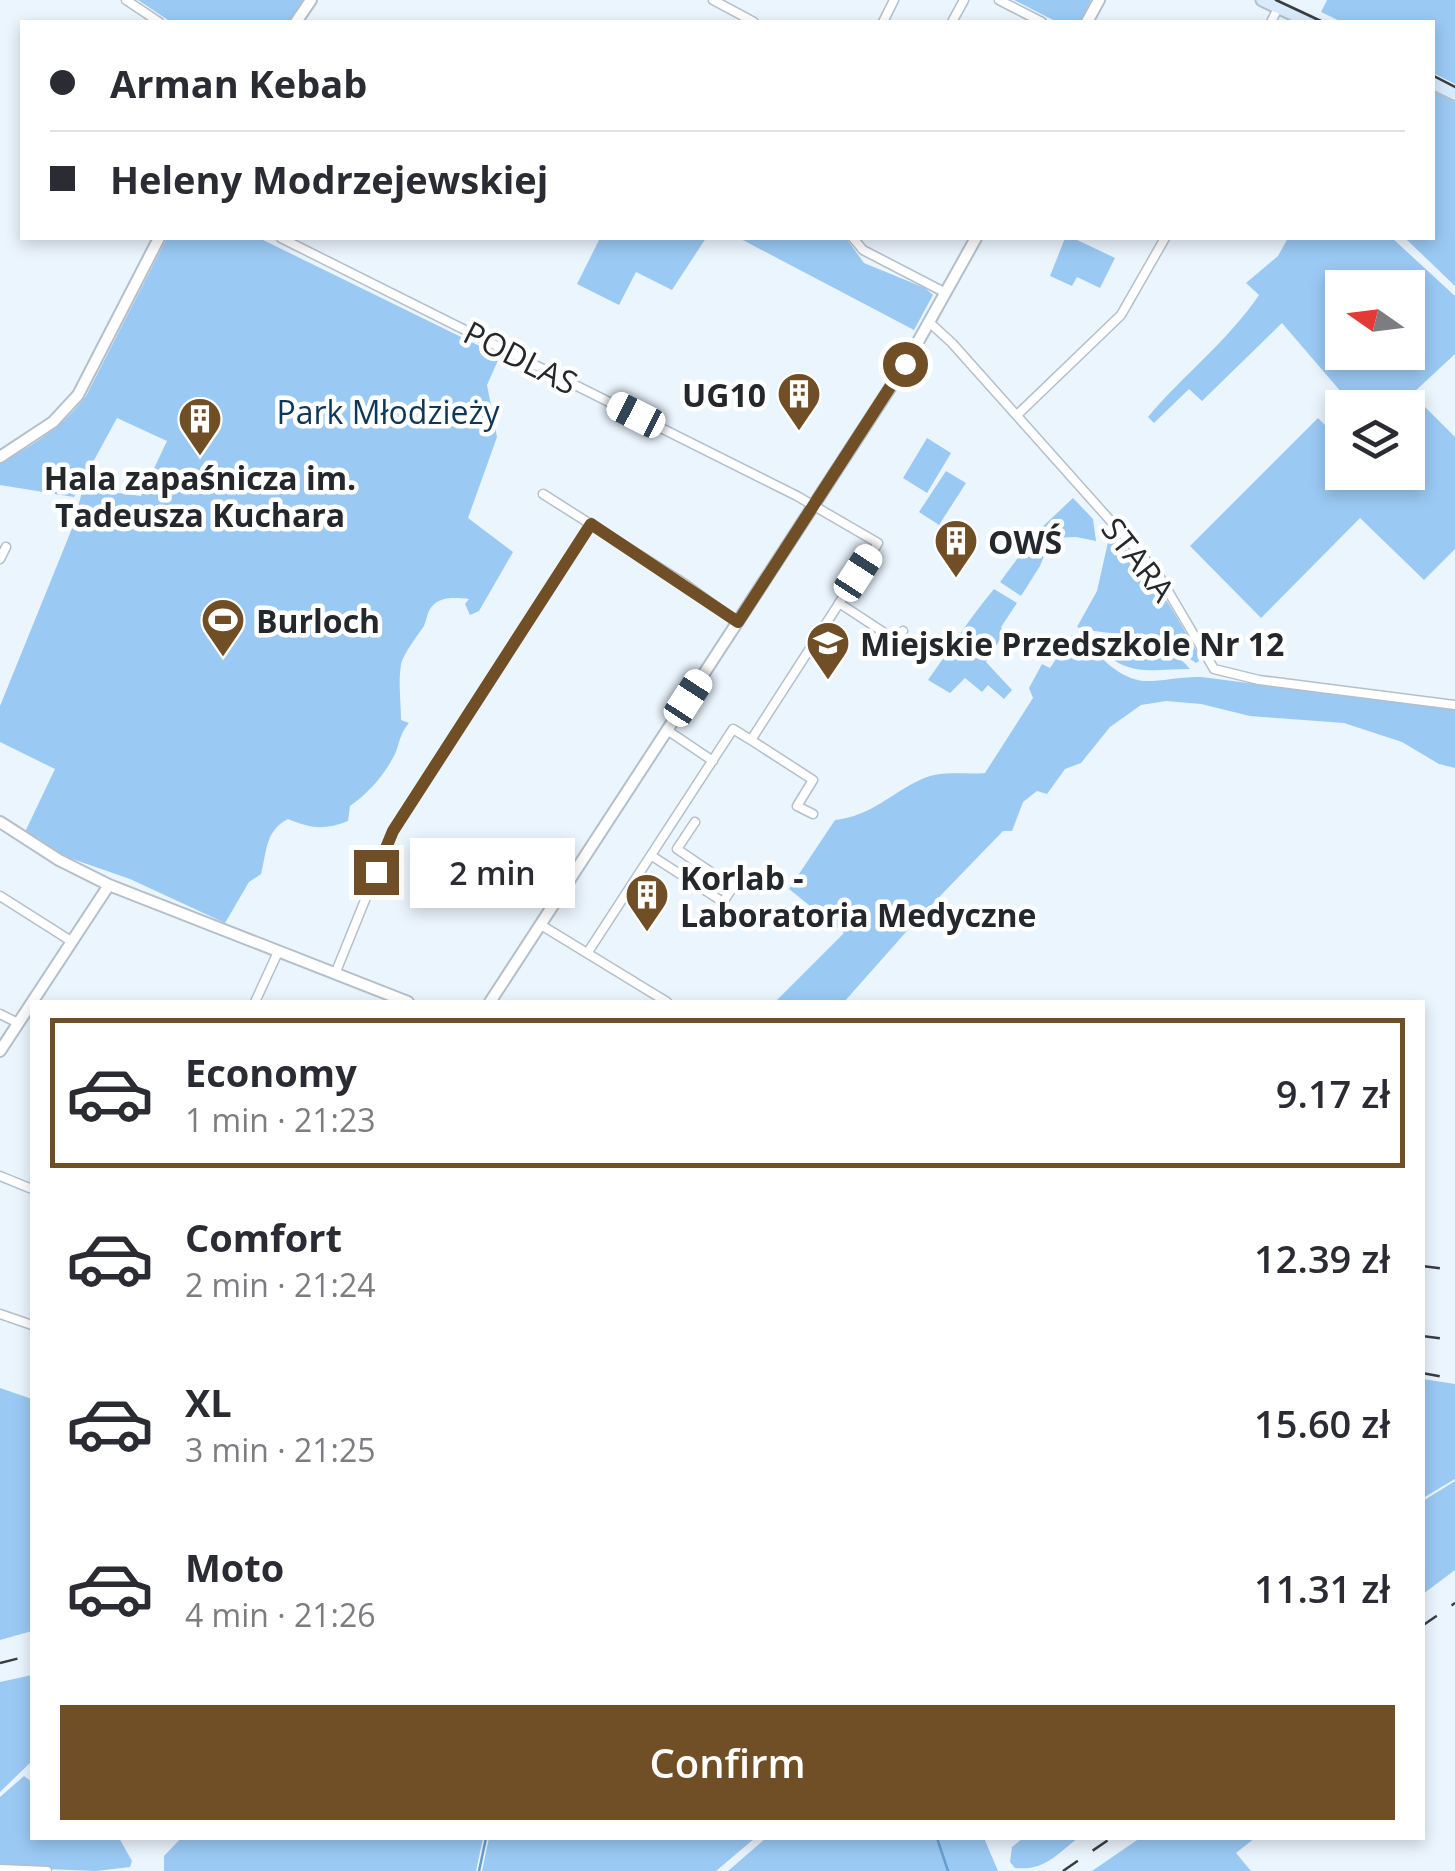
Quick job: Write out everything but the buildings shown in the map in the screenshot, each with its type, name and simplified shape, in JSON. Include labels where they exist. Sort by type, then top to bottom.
[{"type":"main road","points":[[1262,0],[1305,20]]},
{"type":"street","points":[[126,0],[156,20]]},
{"type":"street","points":[[713,0],[750,20]]},
{"type":"street","points":[[1000,0],[1038,20]]},
{"type":"street","points":[[1273,20],[1278,8]]},
{"type":"street","points":[[0,456],[53,422],[78,395],[158,240]]},
{"type":"street","name":"PODLAS","points":[[285,240],[813,505],[878,544],[840,603]]},
{"type":"street","points":[[854,240],[862,250],[946,293]]},
{"type":"street","points":[[491,1000],[813,505],[929,322],[975,240]]},
{"type":"street","points":[[1017,415],[1121,315],[1165,240]]},
{"type":"street","name":"STARA","points":[[929,322],[1158,574],[1214,669],[1259,680],[1455,705]]},
{"type":"street","points":[[544,494],[738,622]]},
{"type":"street","points":[[335,974],[393,831],[591,524]]},
{"type":"street","points":[[0,559],[6,547]]},
{"type":"street","points":[[752,740],[840,603],[898,641],[903,631]]},
{"type":"street","points":[[588,952],[734,729],[813,780],[797,806],[812,814]]},
{"type":"street","points":[[667,730],[713,761]]},
{"type":"street","points":[[0,822],[28,842],[108,885],[403,1000]]},
{"type":"street","points":[[652,856],[723,902],[733,886],[677,849],[694,822]]},
{"type":"street","points":[[33,1000],[108,885]]},
{"type":"street","points":[[0,896],[71,942]]},
{"type":"street","points":[[542,925],[664,1000]]},
{"type":"street","points":[[256,1000],[278,952]]},
{"type":"street","points":[[0,1051],[30,1005]]},
{"type":"street","points":[[0,1014],[18,1023]]},
{"type":"street","points":[[0,1176],[30,1187]]},
{"type":"street","points":[[0,1314],[30,1324]]},
{"type":"street","points":[[0,1869],[47,1871]]},
{"type":"green space","points":[[138,0],[306,0],[292,20],[168,20]]},
{"type":"green space","points":[[1014,0],[1091,0],[1081,20],[1053,20]]},
{"type":"green space","points":[[1327,0],[1455,0],[1455,84],[1435,74],[1435,20],[1338,20],[1321,12]]},
{"type":"green space","points":[[1435,92],[1455,102],[1455,286],[1407,240],[1435,240]]},
{"type":"green space","name":"Park Młodzieży","points":[[166,240],[263,240],[500,356],[487,385],[497,437],[468,518],[513,552],[479,611],[470,615],[465,604],[469,599],[442,600],[432,606],[401,665],[401,720],[409,723],[386,769],[350,806],[348,821],[325,827],[288,819],[280,824],[268,842],[261,874],[249,882],[225,923],[130,879],[61,855],[24,834],[55,769],[0,742],[0,706],[73,526],[83,488],[141,496],[167,441],[117,418],[74,497],[0,485],[0,463],[47,434],[86,396]]},
{"type":"green space","points":[[599,240],[705,240],[672,290],[636,272],[619,305],[577,284]]},
{"type":"green space","points":[[743,240],[847,240],[864,263],[933,295],[914,330]]},
{"type":"green space","points":[[1064,240],[1077,240],[1115,258],[1100,288],[1077,277],[1072,286],[1050,276]]},
{"type":"green space","points":[[1287,240],[1394,240],[1455,296],[1455,354],[1416,390],[1339,390],[1282,323],[1202,401],[1189,389],[1154,423],[1148,417],[1259,295],[1246,283],[1278,256]]},
{"type":"green space","points":[[1425,407],[1455,437],[1455,549],[1424,580],[1360,518],[1261,618],[1190,546],[1318,418],[1325,425],[1325,490],[1425,490]]},
{"type":"green space","points":[[927,438],[951,453],[927,493],[903,478]]},
{"type":"green space","points":[[946,471],[966,483],[939,525],[919,512]]},
{"type":"green space","points":[[1073,498],[1093,519],[1096,541],[1051,538],[1040,566],[1021,596],[1000,582],[1038,531]]},
{"type":"green space","points":[[1111,540],[1147,572],[1197,651],[1199,661],[1196,663],[1163,641],[1077,627],[1097,591]]},
{"type":"green space","points":[[994,589],[1017,603],[1001,627],[1004,633],[986,662],[1012,690],[1004,699],[988,685],[982,692],[965,678],[950,693],[928,680]]},
{"type":"green space","points":[[1072,635],[1086,638],[1110,666],[1135,679],[1201,677],[1455,709],[1455,768],[1439,764],[1402,742],[1344,723],[1250,716],[1201,704],[1166,701],[1141,705],[1110,727],[1081,763],[1065,769],[1047,794],[1037,791],[1023,802],[1012,831],[1003,831],[846,1000],[777,1000],[844,933],[789,889],[835,820],[871,809],[930,776],[985,773],[1033,698],[1029,688],[1042,664],[1050,668]]},
{"type":"green space","points":[[1096,641],[1159,647],[1190,669],[1127,667]]},
{"type":"green space","points":[[1425,1379],[1455,1384],[1455,1479],[1425,1497]]},
{"type":"green space","points":[[0,1388],[30,1398],[30,1632],[0,1640]]},
{"type":"green space","points":[[1455,1481],[1455,1570],[1425,1592],[1425,1500]]},
{"type":"green space","points":[[30,1675],[30,1763],[0,1792],[0,1682]]},
{"type":"green space","points":[[24,1776],[30,1780],[30,1840],[120,1840],[132,1861],[130,1867],[96,1871],[0,1867],[0,1797]]},
{"type":"green space","points":[[179,1840],[483,1840],[476,1871],[164,1871],[164,1856]]},
{"type":"green space","points":[[489,1840],[753,1840],[716,1871],[482,1871]]},
{"type":"green space","points":[[764,1840],[985,1840],[998,1871],[728,1871]]},
{"type":"green space","points":[[1021,1840],[1076,1840],[1035,1867],[1015,1868],[1010,1862],[1012,1847]]},
{"type":"green space","points":[[1137,1840],[1252,1840],[1236,1853],[1251,1871],[1092,1871]]},
{"type":"waterway","points":[[479,1871],[486,1840]]},
{"type":"waterway","points":[[938,1840],[948,1871]]},
{"type":"tram line","points":[[1276,0],[1319,20]]},
{"type":"tram line","points":[[1435,77],[1455,87]]},
{"type":"railway","points":[[1425,1266],[1455,1270]]},
{"type":"railway","points":[[1425,1336],[1455,1340]]},
{"type":"railway","points":[[1425,1374],[1455,1379]]},
{"type":"railway","points":[[1425,1624],[1455,1603]]},
{"type":"railway","points":[[0,1663],[30,1656]]},
{"type":"railway","points":[[1063,1871],[1108,1840]]},
{"type":"place","name":"UG10","points":[[799,432]]},
{"type":"place","name":"Hala zapaśnicza im. Tadeusza Kuchara","points":[[200,457]]},
{"type":"place","name":"OWŚ","points":[[956,579]]},
{"type":"place","name":"Burloch","points":[[223,658]]},
{"type":"place","name":"Miejskie Przedszkole Nr 12","points":[[828,681]]},
{"type":"place","name":"Korlab - Laboratoria Medyczne","points":[[647,933]]},
{"type":"route","points":[[376,872],[393,831],[591,524],[738,622],[905,364]]}]
